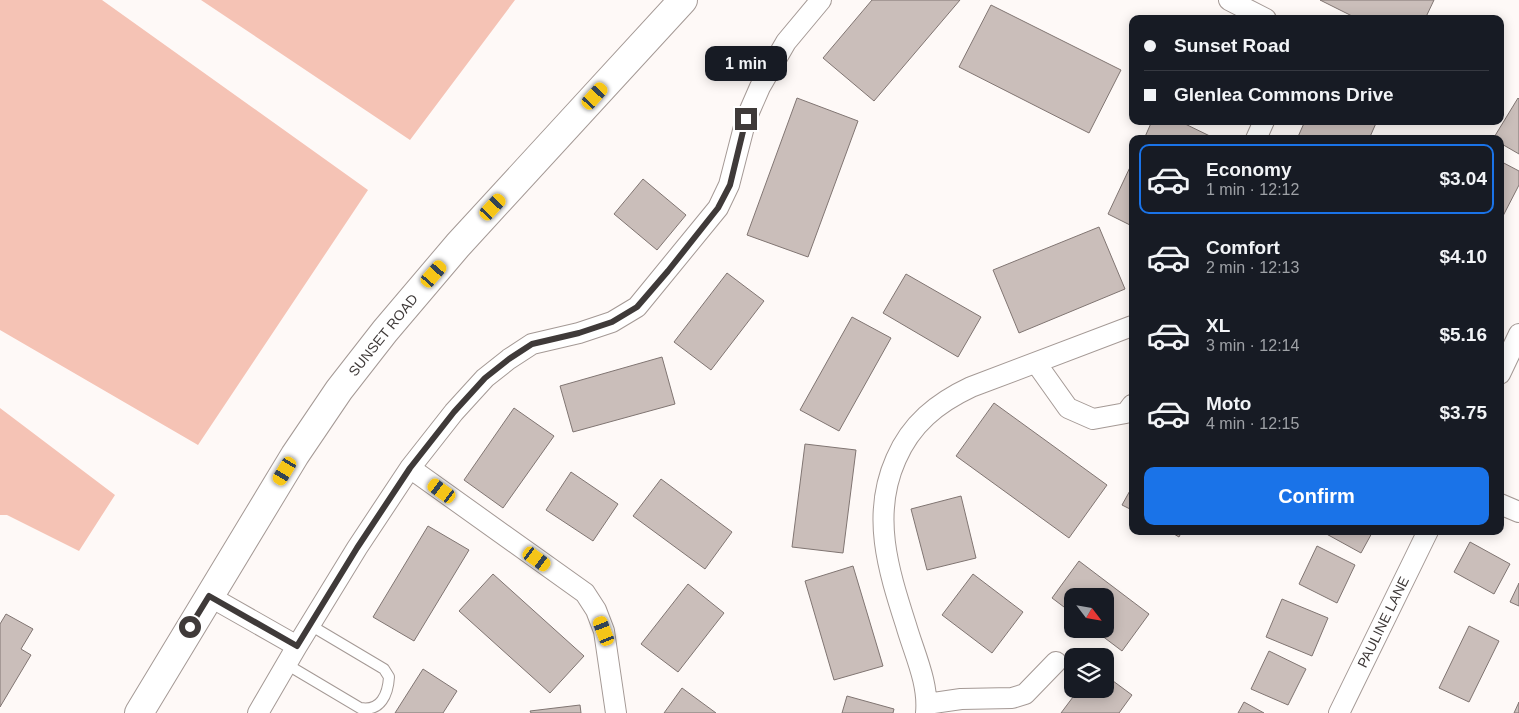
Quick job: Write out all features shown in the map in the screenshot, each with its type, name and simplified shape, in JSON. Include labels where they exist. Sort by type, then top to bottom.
[{"type":"main road","name":"SUNSET ROAD","points":[[139,713],[306,439],[339,390],[385,330],[458,245],[683,0]]},
{"type":"street","points":[[258,713],[357,548],[410,468],[454,412],[485,378],[532,344],[579,333],[612,322],[637,307],[718,208],[730,185],[746,119],[760,87],[786,42],[822,0]]},
{"type":"street","points":[[1229,0],[1258,15]]},
{"type":"street","points":[[1056,662],[1025,694],[1012,698],[961,699],[927,708],[923,679],[887,560],[883,535],[882,505],[888,476],[901,447],[914,427],[950,397],[971,387],[1129,327]]},
{"type":"street","points":[[1504,366],[1519,334]]},
{"type":"street","points":[[1036,363],[1068,408],[1093,418],[1126,413],[1129,409]]},
{"type":"street","points":[[410,468],[585,593],[596,610],[604,631],[616,713]]},
{"type":"street","points":[[1504,506],[1519,512]]},
{"type":"street","name":"PAULINE LANE","points":[[1340,712],[1426,535]]},
{"type":"street","points":[[209,596],[297,646]]},
{"type":"lane","points":[[286,664],[360,708],[368,709],[381,703],[389,690],[389,677],[384,669],[310,625]]},
{"type":"shaded area","points":[[0,0],[102,0],[368,190],[198,445],[0,330]]},
{"type":"shaded area","points":[[201,0],[515,0],[410,140]]},
{"type":"shaded area","points":[[0,408],[115,495],[79,551],[7,515],[0,515]]},
{"type":"building","points":[[872,0],[960,0],[874,101],[823,58]]},
{"type":"building","points":[[1320,0],[1434,0],[1427,15],[1350,15]]},
{"type":"building","points":[[991,5],[1121,70],[1089,133],[959,67]]},
{"type":"building","points":[[797,98],[858,121],[808,257],[747,235]]},
{"type":"building","points":[[1518,98],[1519,154],[1504,145],[1504,135],[1495,135],[1502,125],[1504,125],[1504,121]]},
{"type":"building","points":[[1150,125],[1187,125],[1208,135],[1146,135]]},
{"type":"building","points":[[1303,125],[1375,125],[1371,135],[1299,135]]},
{"type":"building","points":[[1504,163],[1519,171],[1519,185],[1504,214]]},
{"type":"building","points":[[1129,169],[1129,224],[1108,214]]},
{"type":"building","points":[[643,179],[686,215],[657,250],[614,214]]},
{"type":"building","points":[[1099,227],[1125,289],[1019,333],[993,270]]},
{"type":"building","points":[[727,273],[764,301],[711,370],[674,342]]},
{"type":"building","points":[[906,274],[981,317],[958,357],[883,313]]},
{"type":"building","points":[[852,317],[891,338],[839,431],[800,410]]},
{"type":"building","points":[[662,357],[675,404],[573,432],[560,386]]},
{"type":"building","points":[[994,403],[1107,485],[1069,538],[956,456]]},
{"type":"building","points":[[514,408],[554,436],[503,508],[464,480]]},
{"type":"building","points":[[805,444],[856,450],[843,553],[792,547]]},
{"type":"building","points":[[571,472],[618,504],[593,541],[546,510]]},
{"type":"building","points":[[661,479],[732,532],[705,569],[633,516]]},
{"type":"building","points":[[1129,492],[1129,508],[1122,505]]},
{"type":"building","points":[[961,496],[976,558],[927,570],[911,509]]},
{"type":"building","points":[[428,526],[469,550],[414,641],[373,617]]},
{"type":"building","points":[[1328,535],[1371,535],[1361,553]]},
{"type":"building","points":[[1470,542],[1510,564],[1494,594],[1454,572]]},
{"type":"building","points":[[1317,546],[1355,565],[1337,603],[1299,584]]},
{"type":"building","points":[[1079,561],[1149,614],[1122,651],[1105,638],[1114,638],[1114,588],[1064,588],[1064,607],[1052,598]]},
{"type":"building","points":[[853,566],[883,666],[834,680],[805,581]]},
{"type":"building","points":[[493,574],[584,656],[550,693],[459,611]]},
{"type":"building","points":[[973,574],[1023,612],[992,653],[942,615]]},
{"type":"building","points":[[1519,583],[1519,606],[1510,602]]},
{"type":"building","points":[[688,584],[724,613],[678,672],[641,644]]},
{"type":"building","points":[[1282,599],[1328,618],[1312,656],[1266,637]]},
{"type":"building","points":[[6,614],[33,629],[21,649],[31,655],[0,707],[0,624]]},
{"type":"building","points":[[1469,626],[1499,641],[1469,702],[1439,688]]},
{"type":"building","points":[[1269,651],[1306,669],[1288,705],[1251,689]]},
{"type":"building","points":[[423,669],[457,691],[443,713],[395,713]]},
{"type":"building","points":[[1114,682],[1132,695],[1119,713],[1061,713],[1072,698],[1114,698]]},
{"type":"building","points":[[682,688],[716,713],[664,713]]},
{"type":"building","points":[[847,696],[894,709],[893,713],[842,713]]},
{"type":"building","points":[[1244,702],[1264,713],[1238,713]]},
{"type":"building","points":[[1519,702],[1519,713],[1514,713]]},
{"type":"building","points":[[580,705],[581,713],[531,713],[530,711]]},
{"type":"route","points":[[190,627],[209,596],[297,646],[357,548],[410,468],[454,412],[485,378],[532,344],[579,333],[612,322],[637,307],[668,271],[718,208],[730,185],[746,119]]}]
